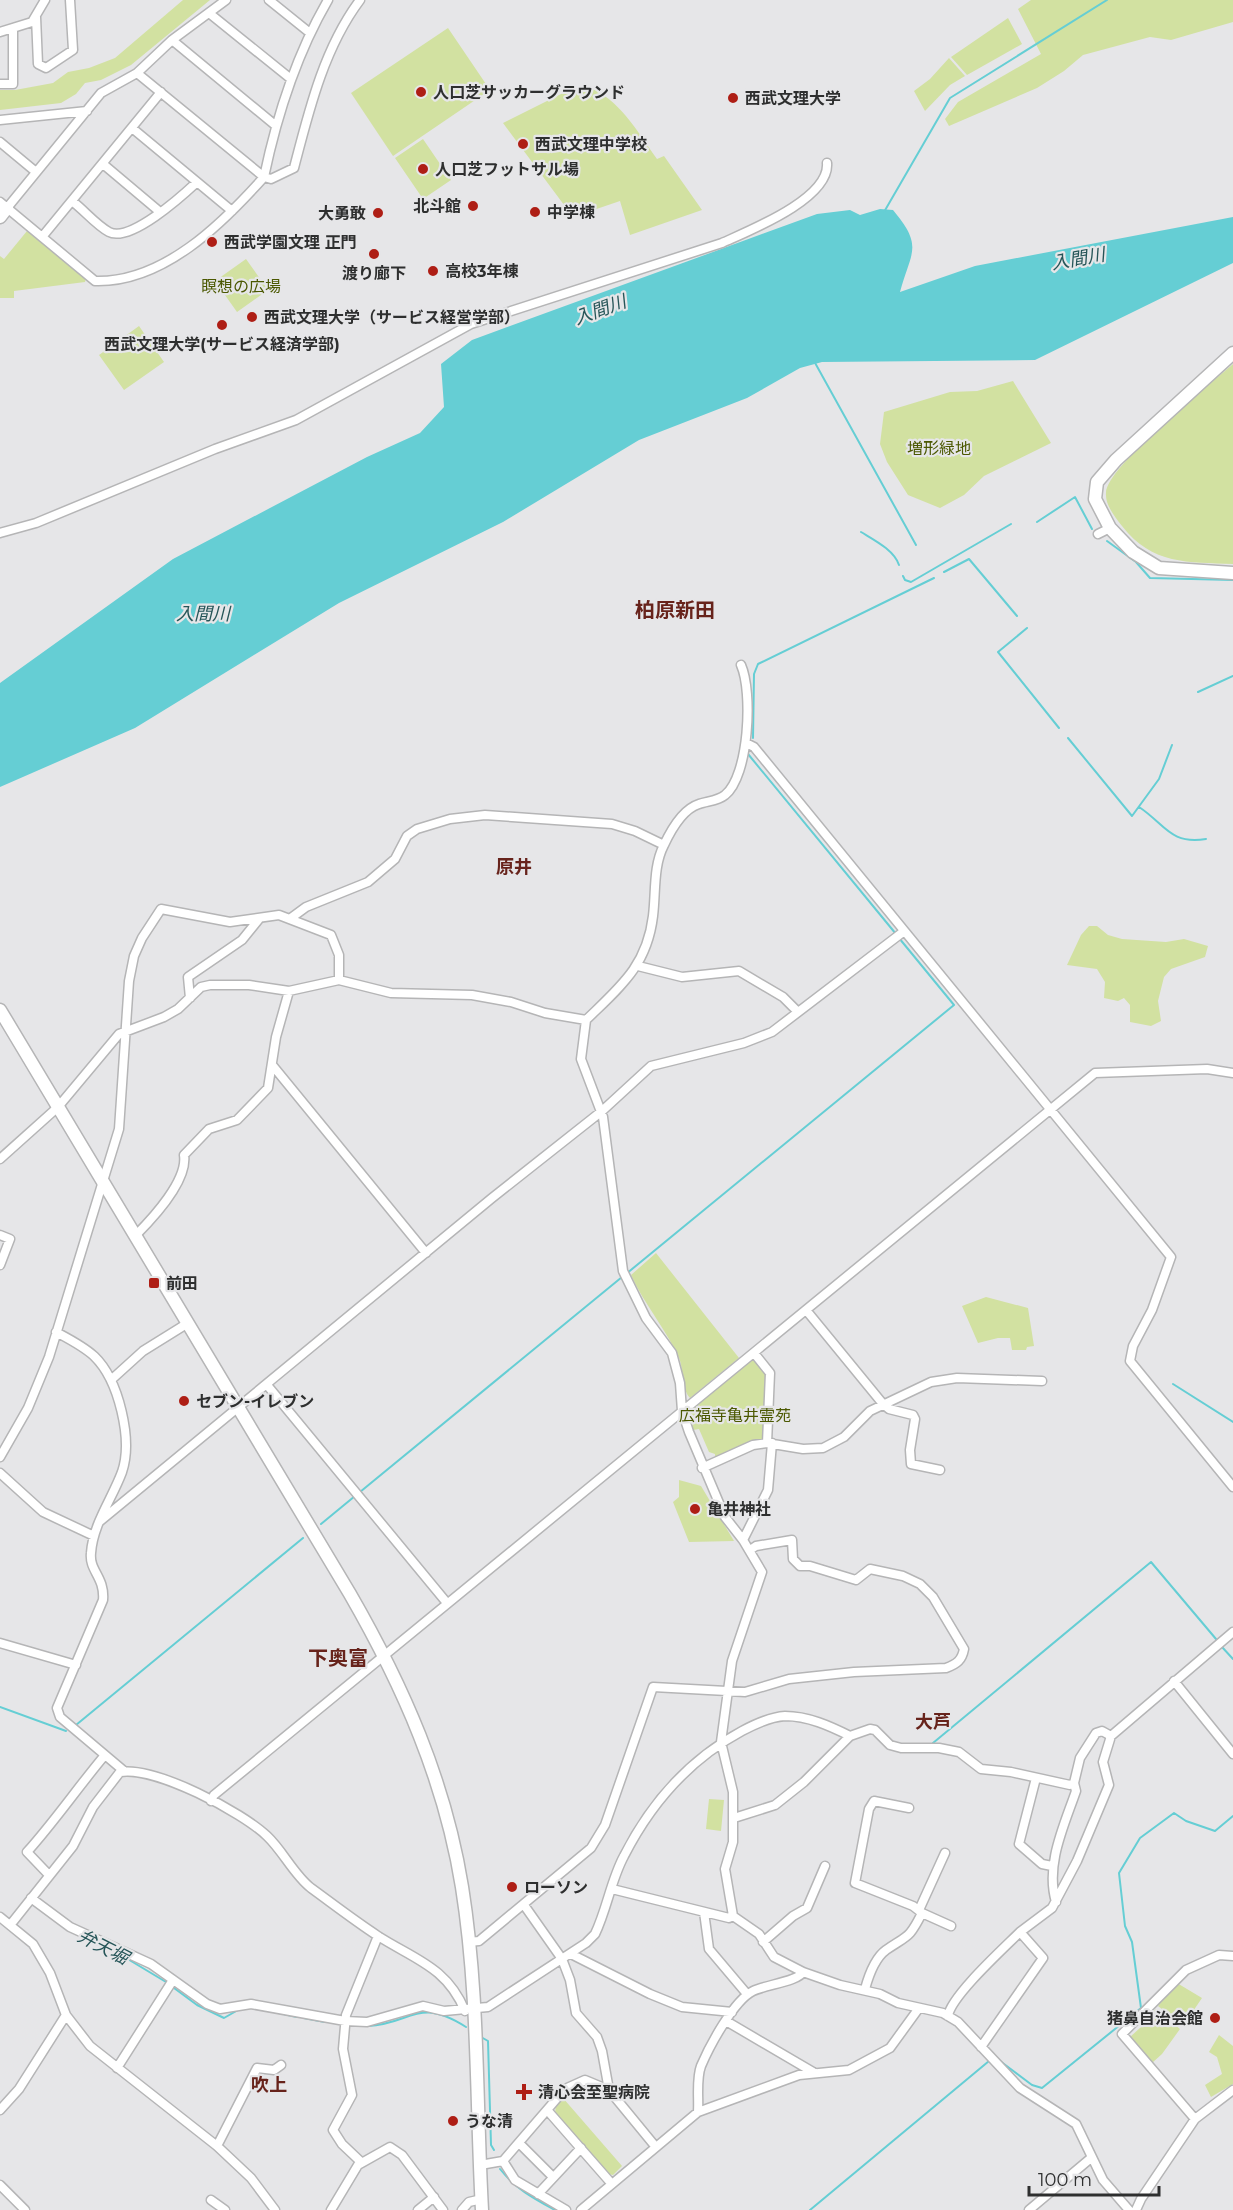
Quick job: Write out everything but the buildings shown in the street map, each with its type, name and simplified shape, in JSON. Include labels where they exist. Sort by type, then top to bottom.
[{"type":"street","points":[[0,32],[32,22],[45,0]]},
{"type":"street","points":[[36,17],[38,64],[46,68],[73,50],[70,0]]},
{"type":"street","points":[[226,0],[172,40],[137,73],[101,93],[36,172],[2,209],[42,237],[95,281],[129,278],[173,258],[215,227],[264,177],[275,124],[291,79],[310,33],[328,0]]},
{"type":"street","points":[[269,0],[310,33]]},
{"type":"street","points":[[137,73],[264,177],[271,179],[294,168],[321,77],[337,38],[360,0]]},
{"type":"street","points":[[209,13],[291,79]]},
{"type":"street","points":[[0,84],[13,84],[13,28]]},
{"type":"street","points":[[172,40],[275,124]]},
{"type":"street","points":[[42,237],[160,92]]},
{"type":"street","points":[[0,120],[87,111]]},
{"type":"street","points":[[132,128],[232,211]]},
{"type":"street","points":[[0,142],[36,172]]},
{"type":"street","points":[[0,533],[36,523],[223,446],[296,420],[471,324],[722,243],[759,226],[808,197],[826,171],[827,163]]},
{"type":"street","points":[[103,164],[160,212]]},
{"type":"street","points":[[72,201],[109,232],[117,234],[133,229],[160,212],[197,182]]},
{"type":"street","points":[[1233,353],[1116,460],[1097,482],[1095,499],[1110,528],[1133,552],[1159,568],[1233,573]]},
{"type":"street","points":[[1098,534],[1110,528]]},
{"type":"street","points":[[741,665],[749,724],[746,743],[733,785],[727,794],[696,805],[685,813],[664,845],[659,857],[653,916],[645,951],[638,966],[586,1020],[581,1059],[602,1111],[625,1274],[646,1318],[672,1353],[680,1383],[682,1411],[702,1468],[725,1517],[750,1550],[762,1572],[732,1660],[721,1742],[733,1792],[733,1842],[725,1869],[733,1916],[759,1934],[774,1957],[803,1972],[840,1985],[865,1989],[948,2016],[958,2022],[1020,2088],[1076,2124],[1103,2180],[1128,2210]]},
{"type":"street","points":[[746,743],[754,747],[899,935],[1050,1109],[1171,1257],[1152,1310],[1133,1346],[1130,1361],[1233,1487]]},
{"type":"street","points":[[291,918],[306,907],[369,882],[395,860],[406,836],[417,829],[450,819],[485,815],[612,824],[664,845]]},
{"type":"street","points":[[0,1457],[10,1442],[40,1380],[119,1129],[134,956],[141,938],[161,909],[213,921],[259,919],[279,915],[291,918],[331,936],[339,955],[339,980]]},
{"type":"street","points":[[190,998],[188,977],[242,940],[259,919]]},
{"type":"street","points":[[99,1522],[602,1111],[651,1066],[762,1038],[899,935]]},
{"type":"street","points":[[638,966],[682,976],[739,971],[783,997],[797,1011]]},
{"type":"street","points":[[0,1159],[126,1030],[164,1017],[178,1009],[201,987],[249,985],[290,991],[339,980],[391,993],[481,996],[511,1002],[545,1013],[586,1020]]},
{"type":"street","points":[[136,1235],[164,1204],[186,1164],[184,1155],[195,1141],[209,1129],[237,1120],[249,1110],[267,1088],[273,1066],[276,1037],[290,991]]},
{"type":"street","points":[[0,1010],[385,1655],[412,1713],[440,1793],[462,1887],[468,1942],[469,2010],[482,2205],[469,2202],[462,2210]]},
{"type":"street","points":[[273,1066],[426,1253]]},
{"type":"street","points":[[211,1801],[214,1795],[447,1603],[1095,1073],[1207,1070],[1233,1073]]},
{"type":"street","points":[[0,1236],[10,1239],[0,1265]]},
{"type":"street","points":[[806,1310],[883,1404],[889,1409],[913,1415],[915,1419],[910,1450],[911,1464],[939,1470]]},
{"type":"street","points":[[111,1380],[143,1351],[188,1323]]},
{"type":"street","points":[[56,1332],[94,1356],[111,1380],[120,1406],[125,1455],[122,1471],[94,1536],[90,1555],[104,1587],[103,1600],[57,1708],[60,1718],[124,1771],[166,1779],[211,1801],[267,1835],[309,1886],[378,1936],[432,1966],[469,2010]]},
{"type":"street","points":[[743,1540],[768,1490],[771,1373],[754,1353]]},
{"type":"street","points":[[702,1468],[743,1447],[769,1443],[803,1449],[823,1448],[844,1437],[865,1415],[931,1382],[945,1379],[1042,1381]]},
{"type":"street","points":[[267,1385],[447,1603]]},
{"type":"street","points":[[0,1436],[10,1442]]},
{"type":"street","points":[[0,1473],[43,1512],[94,1536]]},
{"type":"street","points":[[468,1942],[479,1941],[584,1856],[605,1825],[652,1687],[726,1692],[752,1691],[789,1679],[836,1673],[946,1668],[960,1660],[964,1648],[933,1597],[912,1579],[870,1569],[856,1580],[810,1566],[800,1566],[793,1559],[792,1540],[756,1546],[750,1550]]},
{"type":"street","points":[[948,2016],[949,2009],[970,1983],[1020,1932],[1045,1914],[1056,1902],[1087,1839],[1109,1785],[1103,1762],[1111,1736],[1233,1632]]},
{"type":"street","points":[[0,1643],[76,1665]]},
{"type":"street","points":[[1174,1681],[1233,1754]]},
{"type":"street","points":[[31,1898],[70,1927],[152,1964],[207,2004],[220,2009],[251,2004],[345,2021],[367,2022],[423,2006],[444,2011],[488,2007],[571,1954],[595,1934],[623,1857],[656,1804],[699,1758],[721,1742],[767,1719],[784,1716],[801,1717],[832,1726],[850,1736]]},
{"type":"street","points":[[734,1818],[776,1805],[804,1782],[850,1736],[870,1729],[875,1730],[890,1745],[901,1748],[939,1748],[959,1752],[981,1769],[1011,1772],[1060,1784],[1074,1783]]},
{"type":"street","points":[[1056,1902],[1052,1866],[1076,1791],[1074,1783],[1080,1758],[1096,1733],[1102,1731],[1111,1736]]},
{"type":"street","points":[[49,1875],[27,1852],[67,1807],[82,1782],[105,1755]]},
{"type":"street","points":[[11,1924],[73,1845],[93,1807],[120,1772],[124,1771]]},
{"type":"street","points":[[1036,1778],[1019,1844],[1042,1864],[1052,1866]]},
{"type":"street","points":[[909,1808],[874,1801],[870,1804],[854,1878],[855,1883],[951,1926]]},
{"type":"street","points":[[865,1989],[878,1960],[885,1951],[905,1941],[914,1930],[945,1853]]},
{"type":"street","points":[[763,1942],[793,1916],[807,1908],[825,1866]]},
{"type":"street","points":[[612,1889],[729,1918],[733,1916]]},
{"type":"street","points":[[524,1905],[562,1959],[570,1980],[576,2013],[597,2037],[600,2044],[609,2090]]},
{"type":"street","points":[[704,1912],[709,1949],[747,1994]]},
{"type":"street","points":[[0,1917],[33,1944],[50,1973],[66,2015],[90,2046],[217,2146],[250,2178],[275,2210]]},
{"type":"street","points":[[981,2047],[1043,1958],[1020,1932]]},
{"type":"street","points":[[361,2162],[342,2144],[333,2130],[352,2095],[343,2049],[345,2021],[378,1936]]},
{"type":"street","points":[[571,1954],[650,1994],[682,2007],[732,2012]]},
{"type":"street","points":[[1195,2119],[1122,2034],[1186,1971],[1219,1955],[1233,1956]]},
{"type":"street","points":[[698,2112],[701,2067],[732,2012],[747,1994],[773,1983],[794,1980],[803,1972]]},
{"type":"street","points":[[117,2068],[173,1980]]},
{"type":"street","points":[[580,2210],[698,2112],[813,2072],[839,2072],[881,2055],[890,2048],[920,2008]]},
{"type":"street","points":[[0,2110],[18,2089],[66,2015]]},
{"type":"street","points":[[726,2021],[813,2072]]},
{"type":"street","points":[[217,2146],[257,2068],[274,2070],[281,2065]]},
{"type":"street","points":[[480,2165],[503,2161],[565,2089],[585,2080],[609,2090],[655,2146]]},
{"type":"street","points":[[1136,2210],[1140,2199],[1195,2119],[1233,2090]]},
{"type":"street","points":[[548,2111],[611,2183]]},
{"type":"street","points":[[519,2143],[553,2177]]},
{"type":"street","points":[[331,2210],[361,2162],[387,2148],[395,2148],[443,2210]]},
{"type":"street","points":[[538,2194],[581,2148]]},
{"type":"street","points":[[1029,2210],[1091,2158]]},
{"type":"street","points":[[503,2161],[515,2180],[567,2210]]},
{"type":"street","points":[[0,2186],[25,2210]]},
{"type":"street","points":[[418,2210],[434,2197]]},
{"type":"street","points":[[211,2200],[225,2210]]},
{"type":"green space","points":[[183,0],[210,0],[131,65],[101,80],[85,83],[76,94],[61,103],[0,110],[0,90],[15,90],[53,83],[68,72],[89,68],[115,58]]},
{"type":"green space","points":[[1031,0],[1233,0],[1233,22],[1171,40],[1150,37],[1083,55],[1064,71],[1037,88],[949,126],[945,119],[958,102],[1041,54],[1018,9]]},
{"type":"green space","points":[[1008,18],[1022,44],[967,75],[951,57]]},
{"type":"green space","name":"人口芝サッカーグラウンド","points":[[448,28],[490,90],[393,156],[351,93]]},
{"type":"green space","points":[[949,58],[965,76],[950,85],[925,111],[914,91],[930,79]]},
{"type":"green space","points":[[586,86],[618,107],[657,159],[664,156],[702,210],[630,235],[620,201],[573,217],[503,123],[563,93]]},
{"type":"green space","name":"人口芝フットサル場","points":[[423,139],[451,180],[423,199],[395,158]]},
{"type":"green space","points":[[27,231],[86,278],[85,282],[14,291],[14,298],[0,298],[0,256],[4,259]]},
{"type":"green space","name":"瞑想の広場","points":[[246,259],[268,290],[237,312],[215,281]]},
{"type":"green space","points":[[139,326],[164,362],[124,390],[99,355]]},
{"type":"green space","points":[[1233,364],[1233,564],[1201,563],[1158,555],[1134,539],[1122,526],[1109,506],[1106,493],[1123,464],[1140,446]]},
{"type":"green space","name":"増形緑地","points":[[1013,381],[1051,443],[984,476],[964,495],[940,508],[908,495],[887,462],[880,444],[884,412],[950,392],[977,391]]},
{"type":"green space","points":[[1089,926],[1097,926],[1108,935],[1122,939],[1166,942],[1184,939],[1208,946],[1205,957],[1171,969],[1164,977],[1158,1001],[1161,1021],[1151,1026],[1130,1022],[1130,1005],[1124,998],[1118,1001],[1104,998],[1105,982],[1097,969],[1067,965],[1081,935]]},
{"type":"green space","points":[[656,1253],[739,1358],[690,1398],[685,1389],[679,1358],[631,1275]]},
{"type":"green space","points":[[986,1297],[1028,1308],[1034,1346],[1027,1347],[1026,1350],[1012,1350],[1010,1338],[998,1338],[978,1343],[962,1306]]},
{"type":"green space","name":"広福寺亀井霊苑","points":[[754,1358],[769,1372],[765,1440],[727,1451],[726,1455],[715,1461],[715,1454],[709,1452],[699,1429],[693,1430],[690,1411]]},
{"type":"green space","points":[[679,1480],[701,1486],[734,1541],[689,1542],[673,1502],[679,1497]]},
{"type":"green space","points":[[709,1799],[724,1800],[721,1831],[706,1829]]},
{"type":"green space","points":[[1177,1983],[1202,1998],[1187,2020],[1184,2019],[1181,2024],[1158,2006]]},
{"type":"green space","points":[[1156,2009],[1180,2029],[1162,2054],[1152,2063],[1130,2037],[1151,2018],[1150,2014]]},
{"type":"green space","points":[[1219,2035],[1233,2046],[1233,2084],[1211,2097],[1205,2085],[1222,2074],[1217,2057],[1209,2052]]},
{"type":"green space","points":[[563,2098],[622,2166],[613,2175],[608,2174],[555,2113],[556,2105]]},
{"type":"water","name":"入間川","points":[[880,209],[893,210],[903,222],[912,241],[911,258],[900,292],[975,266],[1233,217],[1233,263],[1035,360],[822,362],[800,368],[747,398],[639,440],[503,522],[339,603],[135,728],[0,787],[0,683],[173,559],[367,457],[420,433],[444,407],[441,364],[472,340],[817,214],[850,210],[860,215]]},
{"type":"waterway","points":[[884,212],[950,98],[1107,0]]},
{"type":"waterway","points":[[814,361],[916,545]]},
{"type":"waterway","points":[[1037,522],[1075,497],[1092,529]]},
{"type":"waterway","points":[[903,576],[905,580],[911,582],[1011,524]]},
{"type":"waterway","points":[[861,532],[888,550],[899,565]]},
{"type":"waterway","points":[[1107,541],[1136,562],[1150,578],[1233,580]]},
{"type":"waterway","points":[[944,572],[969,559],[1017,616]]},
{"type":"waterway","points":[[753,738],[754,674],[758,664],[934,578]]},
{"type":"waterway","points":[[1027,628],[998,652],[1059,728]]},
{"type":"waterway","points":[[1198,692],[1233,676]]},
{"type":"waterway","points":[[1068,738],[1132,816],[1159,779],[1172,745]]},
{"type":"waterway","points":[[748,754],[896,934]]},
{"type":"waterway","points":[[1139,807],[1176,836],[1184,839],[1206,839]]},
{"type":"waterway","points":[[626,1274],[954,1005],[899,938]]},
{"type":"waterway","points":[[360,1492],[622,1277]]},
{"type":"waterway","points":[[1173,1384],[1233,1422]]},
{"type":"waterway","points":[[321,1524],[355,1496]]},
{"type":"waterway","points":[[76,1725],[303,1538]]},
{"type":"waterway","points":[[933,1743],[1151,1562],[1216,1639]]},
{"type":"waterway","points":[[1222,1647],[1233,1659]]},
{"type":"waterway","points":[[0,1707],[66,1731]]},
{"type":"waterway","points":[[1000,2061],[1032,2085],[1042,2088],[1141,2008],[1132,1942],[1125,1926],[1119,1873],[1140,1838],[1174,1813],[1186,1821],[1215,1831],[1233,1816]]},
{"type":"waterway","name":"弁天堀","points":[[116,1952],[166,1982]]},
{"type":"waterway","name":"弁天堀","points":[[174,1988],[197,2005],[224,2018],[238,2010]]},
{"type":"waterway","name":"弁天堀","points":[[270,2011],[297,2017]]},
{"type":"waterway","name":"弁天堀","points":[[368,2026],[395,2021],[415,2014],[436,2013],[466,2027]]},
{"type":"waterway","name":"弁天堀","points":[[304,2018],[325,2022]]},
{"type":"waterway","name":"弁天堀","points":[[347,2025],[359,2026]]},
{"type":"waterway","name":"弁天堀","points":[[481,2037],[488,2041],[491,2145],[494,2150]]},
{"type":"waterway","points":[[810,2210],[989,2061]]},
{"type":"waterway","name":"弁天堀","points":[[500,2169],[519,2188],[555,2210]]},
{"type":"place","name":"人口芝サッカーグラウンド","points":[[421,92]]},
{"type":"place","name":"西武文理大学","points":[[733,98]]},
{"type":"place","name":"西武文理中学校","points":[[523,144]]},
{"type":"place","name":"人口芝フットサル場","points":[[423,169]]},
{"type":"place","name":"北斗館","points":[[473,206]]},
{"type":"place","name":"中学棟","points":[[535,212]]},
{"type":"place","name":"大勇敢","points":[[378,213]]},
{"type":"place","name":"西武学園文理 正門","points":[[212,242]]},
{"type":"place","name":"渡り廊下","points":[[374,254]]},
{"type":"place","name":"高校3年棟","points":[[433,271]]},
{"type":"place","name":"西武文理大学（サービス経営学部）","points":[[252,317]]},
{"type":"place","name":"西武文理大学(サービス経済学部)","points":[[222,325]]},
{"type":"place","name":"前田","points":[[154,1283]]},
{"type":"place","name":"セブン-イレブン","points":[[184,1401]]},
{"type":"place","name":"亀井神社","points":[[695,1509]]},
{"type":"place","name":"ローソン","points":[[512,1887]]},
{"type":"place","name":"猪鼻自治会館","points":[[1215,2018]]},
{"type":"place","name":"清心会至聖病院","points":[[524,2092]]},
{"type":"place","name":"うな清","points":[[453,2121]]},
{"type":"district","name":"柏原新田","points":[[675,610]]},
{"type":"district","name":"原井","points":[[514,867]]},
{"type":"district","name":"下奥富","points":[[338,1658]]},
{"type":"district","name":"大芦","points":[[933,1722]]},
{"type":"district","name":"吹上","points":[[269,2085]]}]
